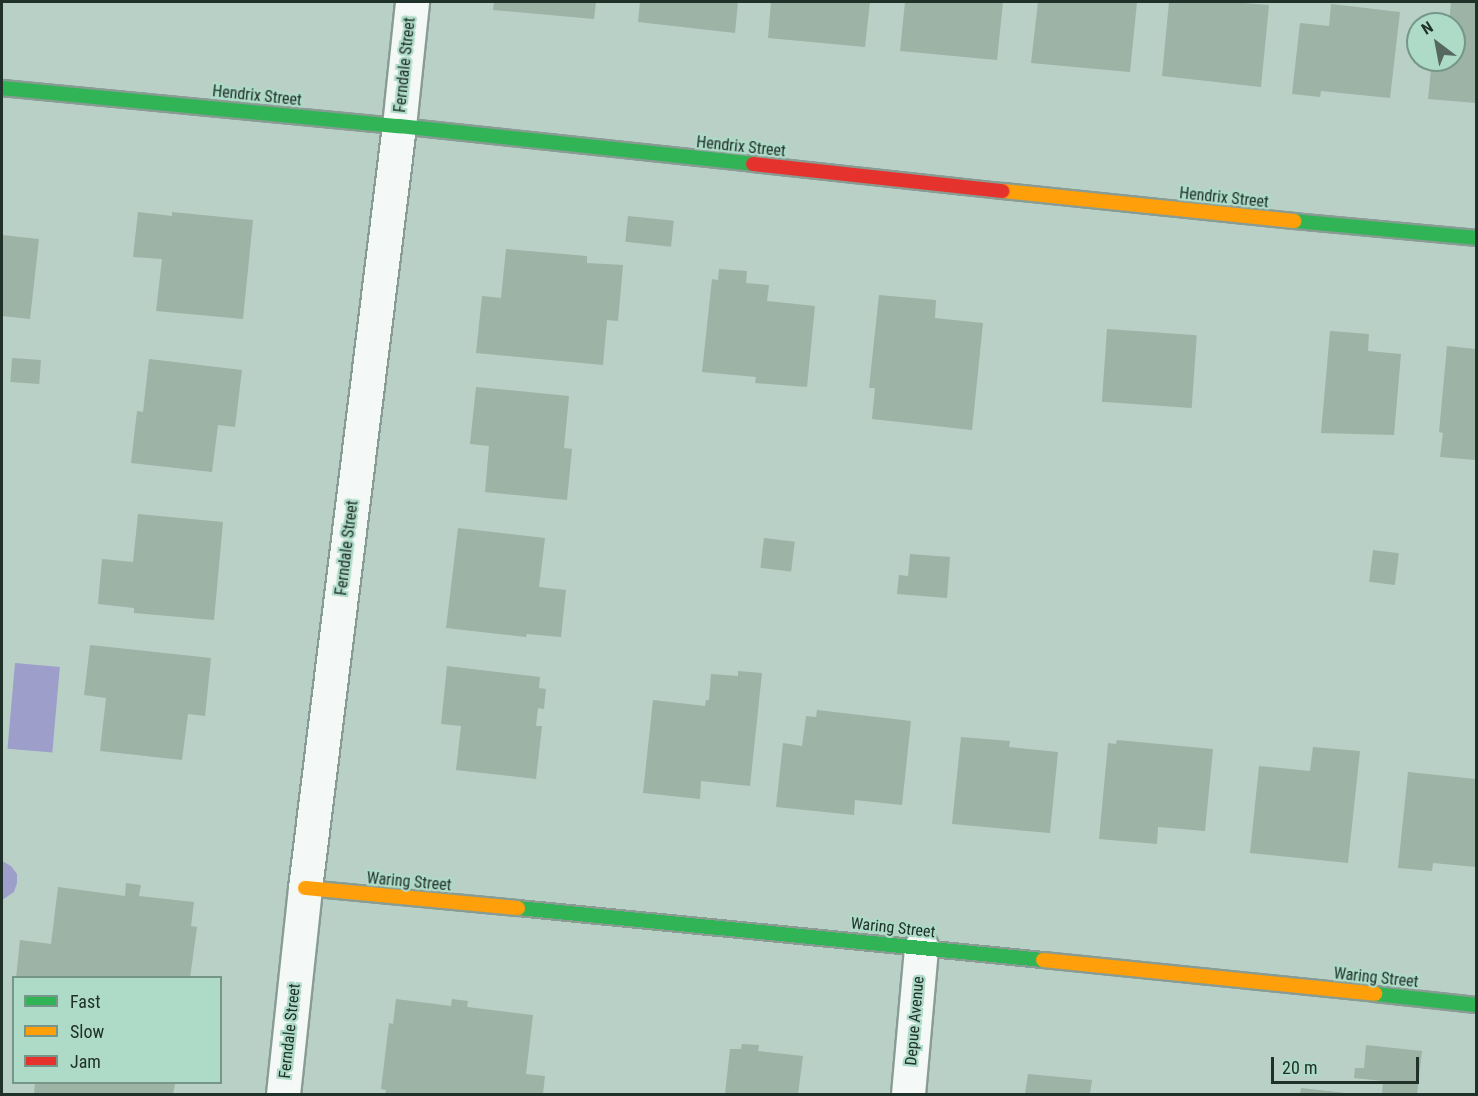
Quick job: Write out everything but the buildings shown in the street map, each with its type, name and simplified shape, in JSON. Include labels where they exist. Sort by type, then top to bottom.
[{"type":"street","name":"Ferndale Street","points":[[283,1095],[305,888],[399,126],[412,2]]},
{"type":"street","name":"Hendrix Street","points":[[2,88],[399,126],[1246,218],[1476,238]]},
{"type":"street","name":"Waring Street","points":[[305,888],[921,947],[1476,1005]]},
{"type":"street","name":"Depue Avenue","points":[[908,1095],[921,947]]},
{"type":"water","points":[[15,663],[60,667],[52,753],[8,749]]},
{"type":"water","points":[[2,861],[11,866],[17,874],[17,883],[14,892],[2,900]]},
{"type":"traffic: fast","points":[[2,88],[399,126],[753,164]]},
{"type":"traffic: fast","points":[[1294,221],[1476,238]]},
{"type":"traffic: fast","points":[[518,908],[1043,960]]},
{"type":"traffic: fast","points":[[1375,994],[1476,1005]]},
{"type":"traffic: slow","points":[[1003,191],[1294,221]]},
{"type":"traffic: slow","points":[[305,888],[518,908]]},
{"type":"traffic: slow","points":[[1043,960],[1375,994]]},
{"type":"traffic: jam","points":[[753,164],[1003,191]]}]
